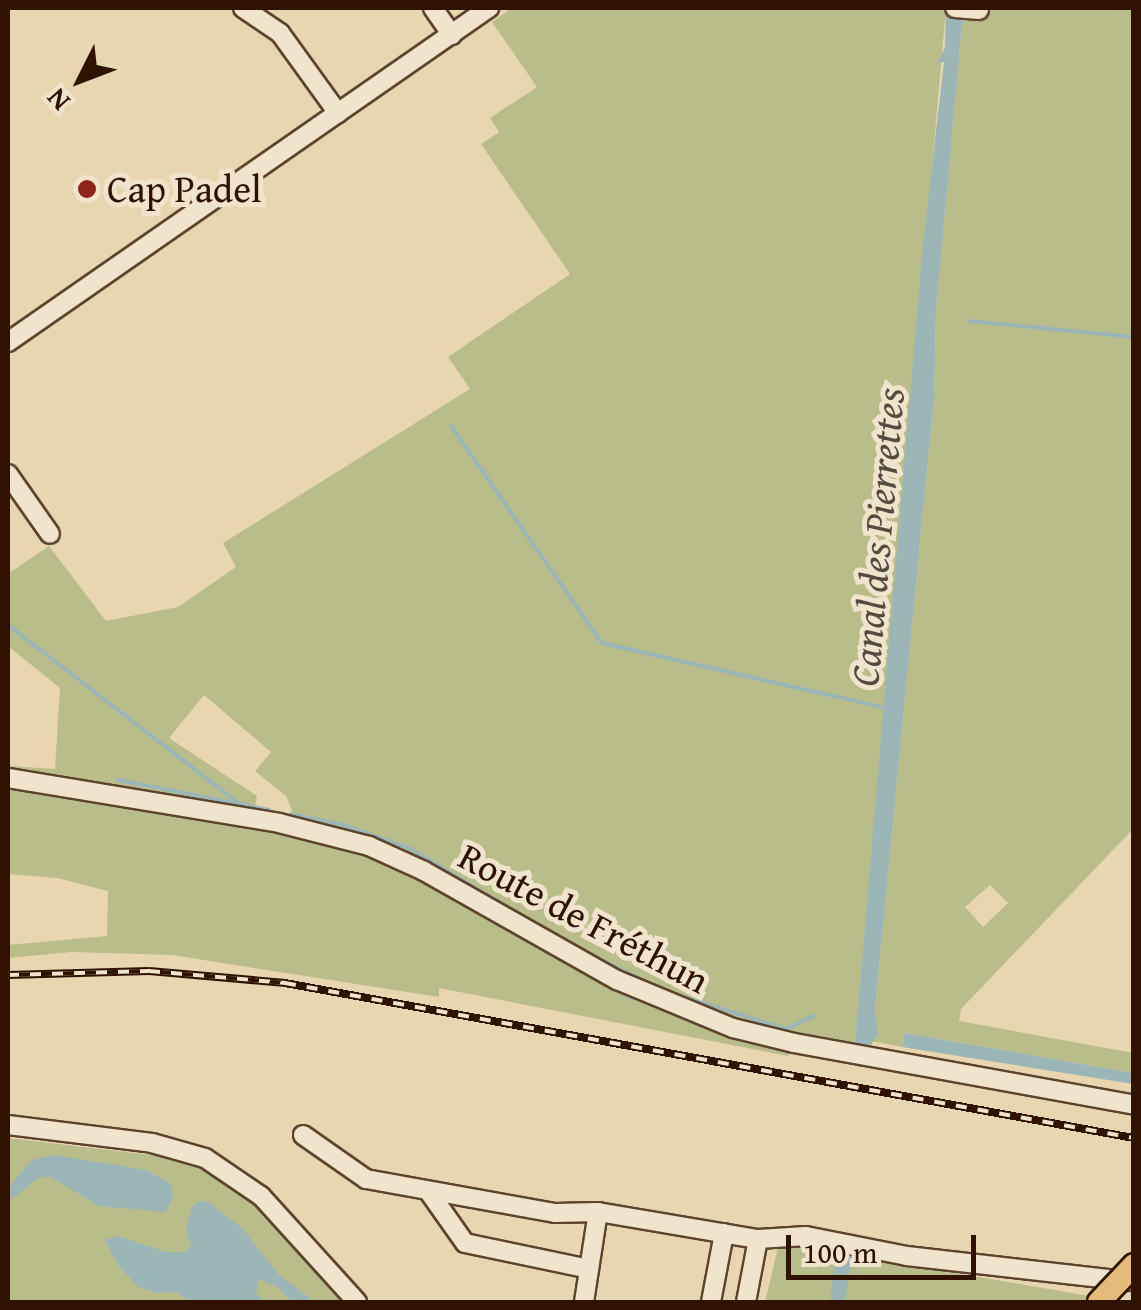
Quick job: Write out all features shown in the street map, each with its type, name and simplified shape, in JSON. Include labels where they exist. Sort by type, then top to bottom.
[{"type":"main road","points":[[1098,1302],[1134,1265]]},
{"type":"street","points":[[243,8],[280,33],[338,114]]},
{"type":"street","points":[[432,8],[452,35]]},
{"type":"street","points":[[8,342],[489,8]]},
{"type":"street","points":[[8,474],[50,534]]},
{"type":"street","name":"Route de Fréthun","points":[[8,778],[278,824],[368,846],[424,871],[546,944],[648,996],[732,1028],[1134,1105]]},
{"type":"street","points":[[8,1125],[152,1143],[206,1158],[261,1196],[358,1302]]},
{"type":"street","points":[[302,1134],[366,1179],[429,1192],[555,1213],[598,1212],[758,1239],[806,1236],[907,1256],[1134,1281]]},
{"type":"street","points":[[429,1192],[465,1244],[590,1269]]},
{"type":"street","points":[[584,1302],[598,1212]]},
{"type":"street","points":[[711,1302],[724,1233]]},
{"type":"street","points":[[746,1302],[758,1239]]},
{"type":"green space","points":[[512,8],[946,8],[855,1043],[793,1038],[788,1056],[439,988],[439,997],[172,955],[72,952],[8,958],[8,945],[107,936],[108,891],[57,878],[8,874],[8,766],[55,769],[60,688],[8,646],[8,574],[49,546],[106,621],[178,607],[236,567],[223,543],[470,389],[448,357],[570,274],[481,144],[499,132],[490,118],[537,87],[492,22]],"holes":[[[204,695],[271,752],[255,771],[286,796],[296,820],[254,811],[257,796],[169,738]]]},
{"type":"green space","points":[[967,8],[1133,8],[1133,829],[961,1009],[959,1021],[1133,1053],[1133,1073],[905,1033],[902,1047],[872,1041],[877,1036],[875,1009],[934,398],[936,312],[962,25]],"holes":[[[990,885],[1008,903],[983,927],[965,907]]]},
{"type":"green space","points":[[8,1138],[185,1159],[210,1171],[262,1211],[346,1302],[8,1302]]},
{"type":"green space","points":[[779,1243],[1090,1296],[1085,1302],[765,1302]]},
{"type":"water","points":[[946,8],[967,8],[967,16],[962,25],[936,312],[934,398],[875,1009],[878,1034],[871,1045],[855,1043],[923,244],[944,62],[937,63],[945,48]]},
{"type":"water","points":[[905,1033],[1133,1073],[1133,1084],[902,1047]]},
{"type":"water","points":[[54,1155],[146,1170],[171,1184],[173,1198],[165,1212],[99,1206],[50,1177],[40,1177],[8,1202],[8,1188],[32,1160]]},
{"type":"water","points":[[207,1201],[243,1229],[279,1275],[315,1302],[291,1302],[279,1288],[259,1279],[256,1293],[265,1302],[191,1302],[176,1292],[157,1293],[138,1287],[117,1264],[105,1240],[118,1236],[166,1252],[183,1252],[191,1247],[186,1231],[191,1209],[197,1202]]},
{"type":"water","points":[[835,1254],[852,1255],[845,1302],[830,1302]]},
{"type":"waterway","points":[[970,321],[1134,337]]},
{"type":"waterway","name":"Canal des Pierrettes","points":[[451,426],[602,643],[891,709]]},
{"type":"waterway","points":[[8,625],[241,805]]},
{"type":"waterway","points":[[118,780],[269,810]]},
{"type":"waterway","points":[[291,814],[343,825],[411,849],[513,911]]},
{"type":"waterway","points":[[450,896],[632,998]]},
{"type":"waterway","points":[[591,955],[654,986]]},
{"type":"waterway","points":[[668,992],[786,1029],[814,1016]]},
{"type":"railway","points":[[8,975],[149,971],[285,983],[1134,1138]]},
{"type":"place","name":"Cap Padel","points":[[87,189]]}]
